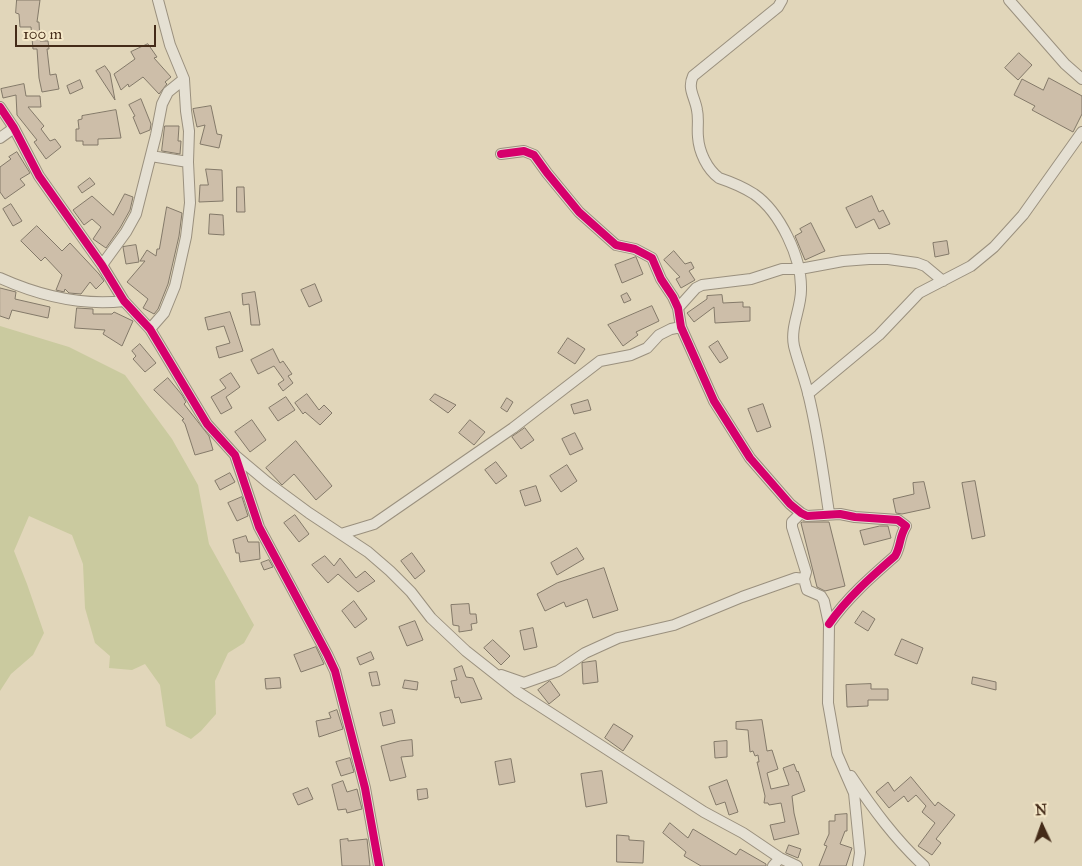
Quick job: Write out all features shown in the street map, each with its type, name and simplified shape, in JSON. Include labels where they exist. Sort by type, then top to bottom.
[{"type":"street","points":[[150,329],[164,313],[170,301],[186,238],[190,203],[188,162],[190,131],[186,111],[184,79],[170,45],[158,0]]},
{"type":"street","points":[[782,0],[778,7],[693,76],[690,83],[699,118],[698,139],[707,164],[719,178],[756,195],[771,212],[786,234],[800,269],[801,291],[799,312],[794,326],[793,337],[808,394],[821,456],[829,513]]},
{"type":"street","points":[[1009,0],[1066,64],[1082,79]]},
{"type":"street","points":[[102,265],[134,219],[151,156],[162,104],[168,92],[184,79]]},
{"type":"street","points":[[0,107],[14,128],[40,176],[102,265],[124,301],[150,329],[207,424],[235,455],[267,482],[368,552],[411,592],[431,618],[466,651],[518,692],[704,812],[743,833],[776,862],[797,866]]},
{"type":"street","points":[[0,138],[14,128]]},
{"type":"street","points":[[808,394],[879,335],[919,293],[981,260],[1023,215],[1082,132]]},
{"type":"street","points":[[501,154],[524,150],[534,155],[547,174],[579,212],[616,245],[635,249],[652,258],[661,279],[678,308],[682,327],[708,391],[744,449],[784,497],[801,514],[813,516],[829,513],[898,520],[906,526],[900,536],[899,550],[838,610],[828,624]]},
{"type":"street","points":[[151,156],[188,162]]},
{"type":"street","points":[[678,308],[696,288],[702,285],[751,279],[782,269],[800,269],[852,260],[895,260],[917,263],[925,266],[942,281]]},
{"type":"street","points":[[0,278],[26,290],[82,302],[104,303],[124,301]]},
{"type":"street","points":[[340,534],[374,524],[512,428],[600,361],[631,355],[648,348],[659,335],[671,329],[682,327]]},
{"type":"street","points":[[235,455],[259,526],[335,672],[365,788],[379,866]]},
{"type":"street","points":[[801,514],[792,522],[792,525],[806,572],[804,579],[806,590],[821,596],[824,601],[828,624],[828,703],[837,754],[854,793],[860,853],[858,866]]},
{"type":"street","points":[[493,672],[524,683],[558,671],[585,653],[618,638],[674,625],[742,597],[796,578],[804,579]]},
{"type":"street","points":[[837,754],[877,814],[906,849],[924,866]]},
{"type":"green space","points":[[0,326],[69,347],[125,375],[172,439],[198,485],[209,544],[254,625],[244,643],[228,653],[215,681],[216,714],[191,739],[166,726],[160,685],[145,664],[132,670],[109,668],[110,656],[95,643],[85,608],[83,564],[72,535],[29,516],[14,551],[44,633],[33,655],[11,674],[0,691]]},
{"type":"building","points":[[17,0],[40,0],[37,22],[39,22],[40,41],[48,41],[50,75],[56,74],[59,89],[42,92],[37,49],[33,49],[31,27],[20,27],[19,14],[16,13]]},
{"type":"building","points":[[148,44],[157,57],[154,58],[171,77],[165,82],[167,84],[159,94],[143,77],[129,87],[128,84],[121,90],[114,74],[135,59],[131,52]]},
{"type":"building","points":[[1019,53],[1032,65],[1018,80],[1005,68]]},
{"type":"building","points":[[105,66],[110,73],[115,100],[96,71]]},
{"type":"building","points":[[1049,78],[1082,96],[1082,114],[1073,132],[1032,110],[1035,106],[1014,95],[1022,79],[1043,90]]},
{"type":"building","points":[[80,80],[83,88],[70,94],[67,86]]},
{"type":"building","points":[[24,84],[26,96],[40,96],[41,107],[28,107],[44,126],[41,129],[50,141],[55,139],[61,147],[46,159],[34,142],[37,140],[17,115],[16,95],[3,98],[1,89]]},
{"type":"building","points":[[141,99],[151,124],[150,130],[140,134],[133,117],[135,116],[129,105]]},
{"type":"building","points":[[211,106],[217,134],[222,135],[219,148],[200,144],[205,125],[197,127],[193,109]]},
{"type":"building","points":[[116,110],[121,138],[98,139],[98,145],[83,145],[83,141],[76,141],[76,129],[79,129],[78,120],[82,119],[82,116]]},
{"type":"building","points":[[165,126],[179,126],[178,141],[181,141],[180,154],[162,151]]},
{"type":"building","points":[[17,152],[30,173],[20,179],[25,185],[5,199],[0,192],[0,167],[11,159],[9,157]]},
{"type":"building","points":[[206,169],[222,170],[223,201],[199,202],[200,185],[208,185]]},
{"type":"building","points":[[90,178],[95,184],[82,193],[78,187]]},
{"type":"building","points":[[237,187],[244,187],[245,212],[237,212]]},
{"type":"building","points":[[125,194],[133,197],[130,210],[106,248],[93,239],[101,227],[92,219],[84,225],[73,210],[92,196],[113,215]]},
{"type":"building","points":[[872,196],[879,212],[883,210],[890,224],[879,229],[874,219],[856,228],[846,208]]},
{"type":"building","points":[[11,204],[22,221],[13,226],[3,209]]},
{"type":"building","points":[[167,207],[182,213],[179,236],[168,284],[158,309],[154,314],[143,308],[148,299],[127,282],[145,261],[140,261],[147,250],[156,256]]},
{"type":"building","points":[[210,214],[223,215],[224,235],[209,234]]},
{"type":"building","points":[[811,223],[825,251],[805,260],[795,236],[802,232],[800,229]]},
{"type":"building","points":[[37,226],[62,251],[70,243],[104,281],[96,289],[90,282],[81,294],[69,293],[65,289],[64,292],[56,290],[62,275],[45,257],[41,261],[21,241]]},
{"type":"building","points":[[947,241],[949,254],[935,257],[933,243]]},
{"type":"building","points":[[136,245],[139,262],[126,264],[123,247]]},
{"type":"building","points":[[674,251],[685,264],[691,262],[694,268],[689,271],[695,280],[681,288],[676,279],[680,277],[664,260]]},
{"type":"building","points":[[636,257],[643,274],[622,283],[615,265]]},
{"type":"building","points":[[315,284],[322,301],[309,307],[301,290]]},
{"type":"building","points":[[0,288],[16,292],[15,299],[50,307],[48,318],[12,310],[9,319],[0,316]]},
{"type":"building","points":[[255,292],[260,325],[251,325],[249,304],[243,305],[242,294]]},
{"type":"building","points":[[627,293],[631,300],[624,303],[621,296]]},
{"type":"building","points":[[722,295],[723,303],[743,302],[743,307],[750,307],[750,321],[715,323],[714,307],[694,322],[687,313],[707,299],[707,296]]},
{"type":"building","points":[[652,306],[659,321],[636,332],[638,335],[623,346],[608,325]]},
{"type":"building","points":[[77,308],[93,309],[93,314],[112,314],[114,312],[133,321],[122,346],[103,334],[105,330],[75,328]]},
{"type":"building","points":[[230,312],[243,351],[219,358],[216,347],[230,343],[224,326],[208,330],[205,318]]},
{"type":"building","points":[[568,338],[585,349],[575,364],[558,353]]},
{"type":"building","points":[[718,341],[728,358],[720,363],[709,347]]},
{"type":"building","points":[[140,344],[156,363],[145,372],[133,359],[136,356],[132,351]]},
{"type":"building","points":[[273,349],[280,363],[283,361],[292,374],[288,376],[293,383],[283,391],[278,384],[284,380],[274,366],[258,374],[251,360]]},
{"type":"building","points":[[231,373],[240,387],[226,397],[232,408],[221,414],[211,397],[226,388],[220,380]]},
{"type":"building","points":[[168,378],[182,395],[186,402],[184,404],[209,436],[213,450],[195,455],[182,420],[184,419],[154,390]]},
{"type":"building","points":[[307,394],[319,410],[324,405],[332,413],[320,425],[305,412],[303,414],[295,403]]},
{"type":"building","points":[[435,394],[456,405],[448,413],[430,400]]},
{"type":"building","points":[[286,397],[295,410],[278,421],[269,408]]},
{"type":"building","points":[[507,398],[513,402],[507,412],[501,408]]},
{"type":"building","points":[[588,400],[591,410],[574,414],[571,405]]},
{"type":"building","points":[[763,404],[771,427],[757,432],[748,409]]},
{"type":"building","points":[[252,420],[266,440],[250,452],[235,432]]},
{"type":"building","points":[[470,420],[485,432],[474,445],[459,433]]},
{"type":"building","points":[[525,428],[534,440],[521,449],[512,437]]},
{"type":"building","points":[[575,433],[583,449],[570,455],[562,439]]},
{"type":"building","points":[[296,441],[332,486],[316,500],[294,474],[282,485],[266,468]]},
{"type":"building","points":[[496,462],[507,476],[496,484],[485,470]]},
{"type":"building","points":[[567,465],[577,481],[561,492],[550,476]]},
{"type":"building","points":[[230,473],[235,482],[220,490],[215,481]]},
{"type":"building","points":[[975,481],[985,536],[972,539],[962,483]]},
{"type":"building","points":[[924,482],[930,508],[902,514],[896,513],[893,499],[914,494],[913,483]]},
{"type":"building","points":[[536,486],[541,501],[525,506],[520,491]]},
{"type":"building","points":[[242,497],[248,516],[237,521],[228,503]]},
{"type":"building","points":[[295,515],[309,534],[299,542],[284,523]]},
{"type":"building","points":[[829,522],[845,586],[825,591],[817,587],[801,523]]},
{"type":"building","points":[[888,526],[891,538],[864,545],[860,531]]},
{"type":"building","points":[[246,536],[248,542],[259,542],[260,559],[240,562],[239,553],[236,553],[233,540]]},
{"type":"building","points":[[577,548],[584,559],[557,575],[551,563]]},
{"type":"building","points":[[412,553],[425,571],[415,579],[401,561]]},
{"type":"building","points":[[325,556],[334,566],[340,558],[356,578],[365,571],[375,581],[358,592],[338,574],[328,583],[312,565]]},
{"type":"building","points":[[269,560],[273,567],[264,570],[261,563]]},
{"type":"building","points":[[604,568],[618,610],[593,618],[587,599],[566,607],[564,602],[545,611],[537,594],[557,583]]},
{"type":"building","points":[[354,601],[367,619],[355,628],[342,611]]},
{"type":"building","points":[[469,604],[470,614],[476,614],[477,623],[471,624],[472,630],[459,632],[459,626],[453,625],[451,605]]},
{"type":"building","points":[[863,611],[875,619],[868,631],[855,623]]},
{"type":"building","points":[[415,621],[423,640],[407,646],[399,627]]},
{"type":"building","points":[[533,628],[537,647],[524,650],[520,631]]},
{"type":"building","points":[[902,639],[923,648],[917,664],[895,655]]},
{"type":"building","points":[[493,640],[510,656],[501,665],[484,648]]},
{"type":"building","points":[[316,647],[324,664],[301,672],[294,655]]},
{"type":"building","points":[[371,652],[374,659],[360,665],[357,658]]},
{"type":"building","points":[[596,661],[598,682],[583,684],[582,663]]},
{"type":"building","points":[[462,666],[466,677],[473,678],[482,699],[461,703],[459,697],[455,698],[451,681],[457,680],[454,669]]},
{"type":"building","points":[[377,672],[380,685],[372,686],[369,673]]},
{"type":"building","points":[[973,677],[996,682],[996,690],[972,684]]},
{"type":"building","points":[[280,678],[281,688],[266,689],[265,679]]},
{"type":"building","points":[[405,680],[418,682],[417,690],[403,688]]},
{"type":"building","points":[[550,681],[560,695],[549,704],[538,690]]},
{"type":"building","points":[[871,684],[871,689],[888,689],[888,700],[868,700],[868,706],[847,707],[846,685]]},
{"type":"building","points":[[337,710],[343,729],[319,737],[316,721],[331,718],[329,713]]},
{"type":"building","points":[[392,710],[395,723],[383,726],[380,713]]},
{"type":"building","points":[[762,720],[767,751],[772,750],[778,769],[767,773],[771,789],[789,785],[783,768],[794,764],[805,791],[792,796],[799,834],[774,840],[770,825],[785,822],[781,803],[769,805],[764,803],[765,796],[757,762],[759,762],[758,755],[755,756],[753,751],[750,752],[748,730],[736,729],[736,722]]},
{"type":"building","points":[[614,724],[633,736],[623,751],[605,738]]},
{"type":"building","points":[[412,740],[413,756],[401,757],[406,777],[390,781],[381,746]]},
{"type":"building","points":[[727,741],[727,757],[715,758],[714,742]]},
{"type":"building","points":[[350,758],[354,772],[341,776],[336,762]]},
{"type":"building","points":[[511,759],[515,782],[499,785],[495,762]]},
{"type":"building","points":[[602,771],[607,803],[586,807],[581,774]]},
{"type":"building","points":[[911,777],[935,806],[938,802],[955,815],[936,839],[941,843],[932,855],[918,846],[935,823],[922,812],[926,806],[916,795],[908,802],[904,796],[889,808],[876,792],[888,782],[894,791]]},
{"type":"building","points":[[727,780],[738,812],[729,815],[725,802],[716,805],[709,787]]},
{"type":"building","points":[[343,781],[347,792],[357,789],[362,809],[347,813],[346,809],[338,810],[332,785]]},
{"type":"building","points":[[308,788],[313,799],[298,805],[293,794]]},
{"type":"building","points":[[427,789],[428,798],[418,800],[417,790]]},
{"type":"building","points":[[847,814],[847,831],[845,831],[840,844],[852,848],[846,866],[819,866],[827,846],[824,845],[829,834],[829,821],[835,821],[835,815]]},
{"type":"building","points":[[670,823],[688,838],[693,829],[736,855],[740,849],[766,864],[766,866],[701,866],[684,856],[686,852],[663,833]]},
{"type":"building","points":[[617,835],[629,836],[629,840],[644,841],[643,863],[617,862]]},
{"type":"building","points":[[348,839],[348,841],[367,839],[370,866],[342,866],[340,840]]},
{"type":"building","points":[[789,845],[801,849],[798,858],[786,853]]},
{"type":"cycle path","points":[[0,107],[14,128],[39,176],[102,265],[124,301],[150,329],[207,424],[235,455],[259,527],[335,671],[365,788],[379,866]]},
{"type":"cycle path","points":[[501,154],[524,151],[534,155],[579,212],[616,245],[635,249],[652,258],[661,279],[678,308],[681,327],[714,401],[750,458],[790,504],[807,516],[840,514],[898,520],[906,526],[895,556],[851,597],[829,624]]}]
